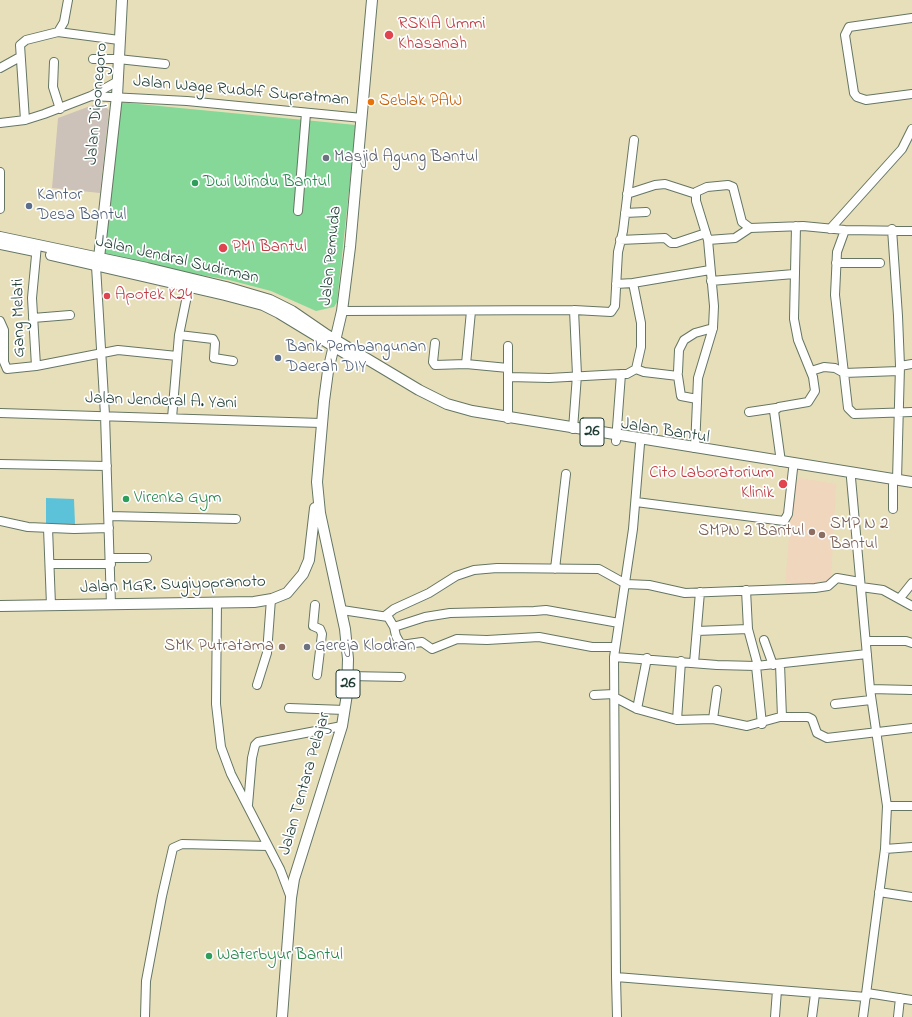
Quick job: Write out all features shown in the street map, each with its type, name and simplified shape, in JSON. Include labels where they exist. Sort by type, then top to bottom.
[{"type":"main road","name":"Jalan Diponegoro","points":[[98,262],[117,96],[122,0]]},
{"type":"main road","name":"Jalan Pemuda","points":[[335,344],[342,311],[362,118],[372,0]]},
{"type":"main road","name":"Jalan Jendral Sudirman","points":[[0,236],[37,248],[98,262],[263,305],[335,344]]},
{"type":"main road","name":"Jalan Jendral Sudirman","points":[[0,244],[37,248]]},
{"type":"main road","name":"Jalan Jendral Sudirman","points":[[98,262],[226,287],[263,298],[288,309],[335,344]]},
{"type":"main road","name":"Jalan Bantul","points":[[335,344],[435,399],[472,412],[573,429],[640,444],[793,469],[895,483],[912,482]]},
{"type":"main road","name":"Jalan Bantul","points":[[335,344],[413,395],[447,411],[480,418],[695,448],[782,462],[895,483],[912,488]]},
{"type":"main road","name":"Jalan Tentara Pelajar","points":[[282,1017],[291,898],[294,879],[342,726],[348,676],[347,644],[342,610],[320,513],[318,470],[321,423],[328,371],[335,344]]},
{"type":"main road","name":"Jalan MGR. Sugiyopranoto","points":[[0,606],[217,602],[271,599],[287,593],[294,587],[303,574],[309,560],[318,470]]},
{"type":"street","points":[[58,32],[64,22],[68,0]]},
{"type":"street","points":[[912,18],[849,27],[845,35],[854,92],[857,97],[866,100],[912,94]]},
{"type":"street","points":[[25,120],[20,57],[20,45],[23,42],[58,32],[119,40]]},
{"type":"street","points":[[0,68],[20,57]]},
{"type":"street","points":[[93,59],[118,59],[165,64]]},
{"type":"street","points":[[54,62],[53,87],[60,109]]},
{"type":"street","points":[[0,123],[25,120],[60,109],[91,96],[118,81]]},
{"type":"street","name":"Jalan Wage Rudolf Supratman","points":[[91,96],[117,96],[362,118]]},
{"type":"street","points":[[298,211],[306,113]]},
{"type":"street","points":[[832,229],[902,149],[912,129]]},
{"type":"street","points":[[342,311],[574,310],[605,313],[612,311],[616,303],[618,252],[625,213],[634,140]]},
{"type":"street","points":[[0,172],[0,209]]},
{"type":"street","points":[[627,194],[656,185],[665,184],[696,194]]},
{"type":"street","points":[[695,448],[699,371],[712,328],[714,306],[707,237],[696,201],[697,190],[704,187],[728,185],[733,187],[742,222],[750,228]]},
{"type":"street","points":[[625,213],[646,212]]},
{"type":"street","points":[[749,412],[805,403],[810,400],[815,387],[811,371],[796,330],[793,306],[796,226]]},
{"type":"street","points":[[620,240],[665,238],[671,243],[676,243],[707,237],[735,238],[750,228],[796,226],[844,230],[912,231]]},
{"type":"street","points":[[844,230],[838,245],[836,263],[836,302],[846,403],[851,413],[912,412]]},
{"type":"street","points":[[892,230],[898,308],[900,413],[893,509]]},
{"type":"street","name":"Gang Melati","points":[[36,366],[32,298],[37,248]]},
{"type":"street","points":[[98,262],[100,353],[105,415],[111,605]]},
{"type":"street","points":[[836,263],[880,263]]},
{"type":"street","points":[[616,284],[632,283],[710,270]]},
{"type":"street","points":[[711,281],[794,274]]},
{"type":"street","points":[[509,377],[549,378],[577,375],[627,374],[636,369],[641,347],[641,323],[632,283]]},
{"type":"street","points":[[172,418],[179,335],[189,286]]},
{"type":"street","points":[[573,429],[577,375],[574,310]]},
{"type":"street","points":[[466,364],[471,311]]},
{"type":"street","points":[[33,318],[70,315]]},
{"type":"street","points":[[0,322],[4,330],[4,362],[6,369],[12,370],[123,350],[155,355],[177,356]]},
{"type":"street","points":[[678,372],[679,350],[684,340],[695,333],[712,328]]},
{"type":"street","points":[[179,335],[213,339],[215,343],[214,358],[233,361]]},
{"type":"street","points":[[435,343],[434,364],[466,364],[508,368]]},
{"type":"street","points":[[508,346],[508,419]]},
{"type":"street","points":[[811,371],[824,368],[836,368],[844,373],[899,368],[912,364]]},
{"type":"street","points":[[636,369],[644,372],[678,376],[681,396],[697,399]]},
{"type":"street","points":[[616,438],[621,374]]},
{"type":"street","points":[[776,408],[774,415],[782,462]]},
{"type":"street","name":"Jalan Jenderal A. Yani","points":[[0,413],[105,415],[321,423]]},
{"type":"street","points":[[617,1017],[617,857],[614,656],[626,584],[636,502],[640,444]]},
{"type":"street","points":[[0,464],[107,466]]},
{"type":"street","points":[[636,502],[784,521],[788,514],[793,469]]},
{"type":"street","points":[[555,569],[566,474]]},
{"type":"street","points":[[851,478],[871,700],[887,806],[885,849],[863,1017]]},
{"type":"street","points":[[109,516],[236,519]]},
{"type":"street","points":[[0,521],[12,522],[23,526],[48,528],[109,528]]},
{"type":"street","points":[[48,528],[51,605]]},
{"type":"street","points":[[50,564],[147,558]]},
{"type":"street","points":[[385,616],[394,609],[425,596],[449,580],[465,573],[497,568],[599,570],[626,584],[649,585],[676,592],[815,588],[830,585],[836,578],[878,589],[900,598],[912,606]]},
{"type":"street","points":[[900,598],[912,583]]},
{"type":"street","points":[[746,590],[748,629],[757,666],[762,724]]},
{"type":"street","points":[[694,663],[700,592]]},
{"type":"street","points":[[257,685],[267,653],[271,599]]},
{"type":"street","points":[[217,602],[216,704],[218,736],[229,770],[280,869],[291,898]]},
{"type":"street","points":[[315,605],[313,626],[320,629],[322,632],[317,675]]},
{"type":"street","points":[[342,610],[385,616],[390,619],[396,636],[402,645],[422,642],[432,649],[457,639],[487,640],[539,637],[592,646],[615,647]]},
{"type":"street","points":[[394,627],[434,615],[546,610],[619,623]]},
{"type":"street","points":[[697,631],[748,629]]},
{"type":"street","points":[[764,640],[776,664],[782,717]]},
{"type":"street","points":[[866,641],[906,641],[912,643]]},
{"type":"street","points":[[614,656],[717,665],[757,666],[867,654]]},
{"type":"street","points":[[637,709],[647,658]]},
{"type":"street","points":[[677,720],[681,661]]},
{"type":"street","points":[[348,676],[401,676]]},
{"type":"street","points":[[870,688],[912,690]]},
{"type":"street","points":[[713,719],[716,690]]},
{"type":"street","points":[[594,695],[614,696],[637,709],[677,720],[713,719],[747,726],[762,724],[782,717],[811,718],[817,733],[827,738],[912,728]]},
{"type":"street","points":[[834,704],[871,700]]},
{"type":"street","points":[[289,708],[345,710]]},
{"type":"street","points":[[248,807],[252,758],[255,745],[258,742],[342,726]]},
{"type":"street","points":[[887,806],[912,806]]},
{"type":"street","points":[[145,1017],[146,981],[162,896],[173,848],[182,844],[268,846]]},
{"type":"street","points":[[885,849],[912,847]]},
{"type":"street","points":[[879,892],[912,897]]},
{"type":"street","points":[[616,977],[815,994],[867,995],[912,1000]]},
{"type":"street","points":[[775,1017],[777,990]]},
{"type":"street","points":[[812,1017],[815,994]]},
{"type":"street","points":[[898,1017],[900,998]]},
{"type":"shaded area","points":[[102,104],[109,110],[100,193],[52,188],[58,118],[93,105]]},
{"type":"shaded area","name":"SMPN 2 Bantul","points":[[794,477],[836,484],[831,580],[829,583],[805,587],[785,585]]},
{"type":"green space","points":[[118,102],[356,125],[337,302],[334,307],[316,311],[271,291],[229,280],[100,257]]},
{"type":"water","points":[[46,498],[74,499],[75,524],[46,524]]},
{"type":"place","name":"RSKIA Ummi Khasanah","points":[[389,35]]},
{"type":"place","name":"Seblak PAW","points":[[371,102]]},
{"type":"place","name":"Masjid Agung Bantul","points":[[326,158]]},
{"type":"place","name":"Dwi Windu Bantul","points":[[195,183]]},
{"type":"place","name":"Kantor Desa Bantul","points":[[29,206]]},
{"type":"place","name":"PMI Bantul","points":[[223,248]]},
{"type":"place","name":"Apotek K24","points":[[107,296]]},
{"type":"place","name":"Bank Pembangunan Daerah DIY","points":[[278,358]]},
{"type":"place","name":"Cito Laboratorium Klinik","points":[[783,484]]},
{"type":"place","name":"Virenka Gym","points":[[126,499]]},
{"type":"place","name":"SMPN 2 Bantul","points":[[812,532]]},
{"type":"place","name":"SMP N 2 Bantul","points":[[822,535]]},
{"type":"place","name":"SMK Putratama","points":[[282,647]]},
{"type":"place","name":"Gereja Klodran","points":[[307,647]]},
{"type":"place","name":"Waterbyur Bantul","points":[[209,956]]}]
